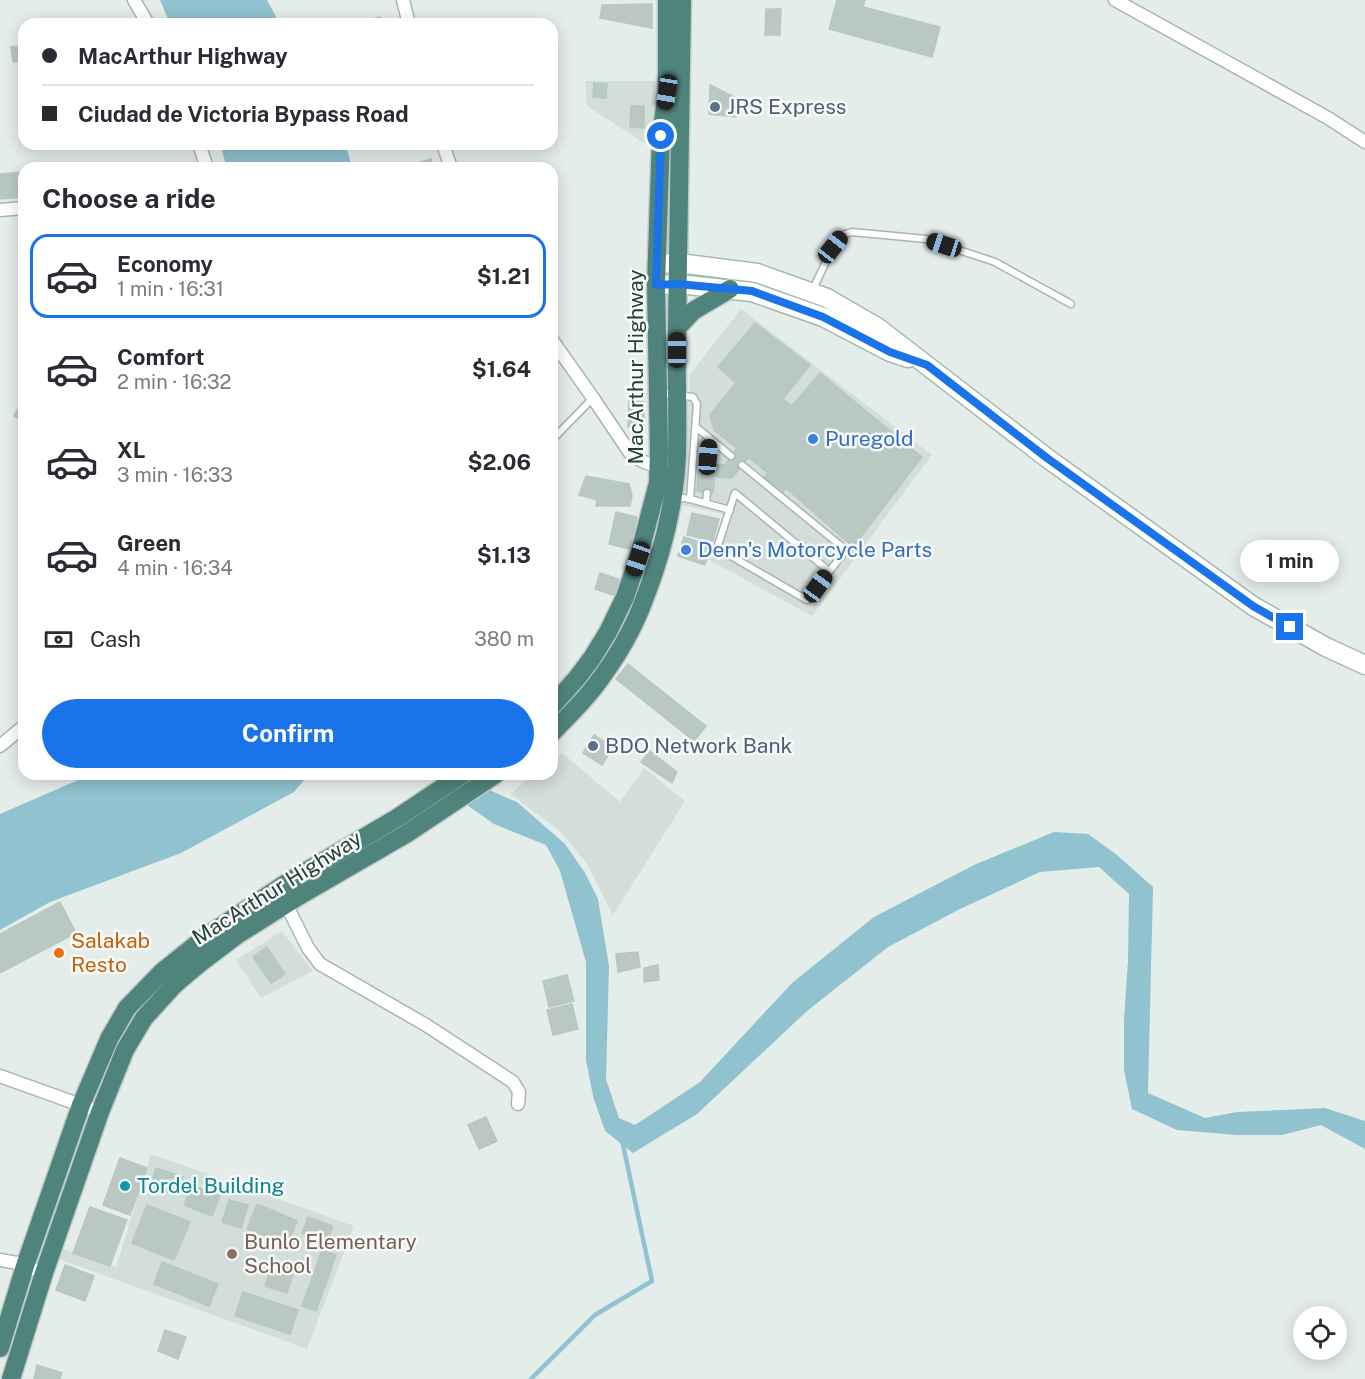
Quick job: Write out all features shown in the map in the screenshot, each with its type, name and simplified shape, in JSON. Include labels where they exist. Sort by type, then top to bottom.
[{"type":"highway","name":"MacArthur Highway","points":[[558,726],[594,687],[626,639],[644,601],[657,565],[672,497],[658,393],[656,285],[661,136],[667,92],[667,0]]},
{"type":"highway","name":"MacArthur Highway","points":[[667,468],[677,395],[682,0]]},
{"type":"highway","points":[[677,328],[693,311],[730,289]]},
{"type":"highway","name":"MacArthur Highway","points":[[558,699],[592,658],[608,632],[625,597],[638,559],[672,497]]},
{"type":"highway","name":"MacArthur Highway","points":[[11,1379],[44,1273],[100,1112],[125,1050],[144,1018],[176,984],[282,896],[454,780]]},
{"type":"highway","name":"MacArthur Highway","points":[[0,1348],[25,1266],[81,1105],[109,1039],[128,1008],[152,981],[208,935],[427,821],[487,780]]},
{"type":"main road","points":[[657,264],[679,263],[757,273],[827,298],[877,327],[1047,458],[1253,606],[1326,647],[1365,665]]},
{"type":"main road","points":[[656,285],[678,284],[752,291],[823,317],[890,352],[927,365]]},
{"type":"street","points":[[134,0],[144,18]]},
{"type":"street","points":[[402,0],[407,18]]},
{"type":"street","points":[[1115,0],[1328,118],[1365,142]]},
{"type":"street","points":[[0,210],[18,208]]},
{"type":"street","points":[[558,348],[630,453],[636,459],[667,468]]},
{"type":"street","points":[[0,746],[18,731]]},
{"type":"street","points":[[282,896],[308,948],[320,964],[426,1025],[513,1082],[519,1092],[518,1104]]},
{"type":"street","points":[[0,1076],[100,1112]]},
{"type":"street","points":[[0,1260],[44,1273]]},
{"type":"lane","points":[[811,293],[833,247],[842,235],[852,232],[926,239],[995,262],[1071,304]]},
{"type":"lane","points":[[658,393],[693,397],[697,404],[696,427],[672,497],[730,510]]},
{"type":"lane","points":[[558,434],[593,398]]},
{"type":"lane","points":[[696,427],[731,456]]},
{"type":"lane","points":[[708,457],[709,438]]},
{"type":"lane","points":[[742,465],[846,550],[807,600],[717,548],[735,493],[829,571]]},
{"type":"lane","points":[[706,503],[707,493]]},
{"type":"shaded area","points":[[585,81],[655,81],[657,146],[644,143],[587,106]]},
{"type":"shaded area","points":[[741,309],[932,455],[812,616],[709,560],[723,514],[682,505],[690,374]]},
{"type":"shaded area","points":[[562,753],[620,802],[644,768],[685,801],[613,915],[587,864],[560,831],[510,794],[528,780],[558,780],[558,756]]},
{"type":"shaded area","points":[[282,931],[313,971],[261,998],[236,960]]},
{"type":"shaded area","name":"Bunlo Elementary School","points":[[151,1154],[354,1226],[307,1349],[59,1259],[62,1249],[116,1267]]},
{"type":"water","points":[[160,0],[267,0],[277,18],[168,18]]},
{"type":"water","points":[[222,150],[347,150],[350,162],[225,162]]},
{"type":"water","points":[[78,780],[304,780],[294,792],[181,853],[50,902],[0,930],[0,814]]},
{"type":"water","points":[[442,780],[474,780],[482,787],[517,802],[565,844],[585,873],[598,899],[609,966],[606,1079],[619,1118],[635,1125],[700,1082],[792,983],[874,917],[974,865],[1054,832],[1088,834],[1117,855],[1153,887],[1148,1093],[1205,1118],[1237,1112],[1325,1108],[1365,1121],[1365,1149],[1321,1125],[1282,1135],[1237,1135],[1177,1130],[1132,1109],[1124,1070],[1129,894],[1099,867],[1040,872],[960,909],[888,947],[807,1011],[697,1114],[633,1153],[605,1131],[593,1096],[586,1060],[586,962],[560,871],[546,845],[494,824],[460,800]]},
{"type":"building","points":[[837,0],[865,0],[863,7],[940,27],[932,57],[829,29]]},
{"type":"building","points":[[652,4],[652,28],[600,18],[602,5]]},
{"type":"building","points":[[766,9],[781,9],[780,35],[765,35]]},
{"type":"building","points":[[18,46],[18,62],[13,62],[11,47]]},
{"type":"building","points":[[594,83],[607,84],[606,98],[593,97]]},
{"type":"building","points":[[710,85],[738,99],[736,117],[709,114]]},
{"type":"building","points":[[631,106],[644,106],[644,128],[630,127]]},
{"type":"building","points":[[18,172],[18,198],[1,199],[0,174]]},
{"type":"building","name":"Puregold","points":[[755,323],[810,365],[783,399],[792,406],[820,373],[922,457],[853,547],[786,488],[782,493],[763,478],[768,473],[714,430],[710,415],[736,383],[718,367]]},
{"type":"building","points":[[629,401],[644,402],[644,427],[628,427]]},
{"type":"building","points":[[737,448],[748,458],[732,478],[715,477],[713,493],[697,491],[699,456],[715,458],[715,464],[725,465]]},
{"type":"building","points":[[586,476],[629,484],[632,496],[630,506],[596,506],[597,500],[579,495]]},
{"type":"building","points":[[616,512],[637,517],[630,549],[609,544]]},
{"type":"building","points":[[692,513],[719,519],[713,541],[687,535]]},
{"type":"building","points":[[684,537],[711,546],[705,565],[678,556]]},
{"type":"building","points":[[600,573],[624,581],[619,597],[595,589]]},
{"type":"building","points":[[628,664],[706,726],[694,741],[616,679]]},
{"type":"building","points":[[594,735],[613,747],[602,765],[583,753]]},
{"type":"building","points":[[650,751],[677,772],[672,783],[641,762]]},
{"type":"building","points":[[60,902],[76,933],[0,973],[0,934]]},
{"type":"building","points":[[267,947],[285,974],[271,983],[253,957]]},
{"type":"building","points":[[638,952],[640,967],[618,972],[616,954]]},
{"type":"building","points":[[658,965],[659,980],[644,982],[644,968]]},
{"type":"building","points":[[567,975],[574,1001],[549,1007],[543,981]]},
{"type":"building","points":[[572,1004],[578,1029],[553,1035],[547,1010]]},
{"type":"building","points":[[486,1117],[497,1141],[479,1149],[468,1125]]},
{"type":"building","name":"Tordel Building","points":[[120,1158],[147,1168],[130,1215],[103,1205]]},
{"type":"building","points":[[156,1168],[183,1177],[176,1195],[150,1186]]},
{"type":"building","points":[[192,1185],[220,1196],[212,1216],[184,1205]]},
{"type":"building","points":[[229,1200],[248,1205],[241,1228],[222,1222]]},
{"type":"building","points":[[257,1204],[297,1221],[287,1246],[247,1229]]},
{"type":"building","points":[[147,1205],[190,1222],[174,1260],[132,1243]]},
{"type":"building","points":[[90,1207],[127,1220],[110,1266],[73,1253]]},
{"type":"building","points":[[308,1217],[333,1226],[327,1242],[302,1233]]},
{"type":"building","points":[[322,1250],[336,1255],[316,1311],[302,1306]]},
{"type":"building","points":[[274,1260],[295,1267],[287,1293],[265,1286]]},
{"type":"building","points":[[162,1262],[218,1284],[209,1306],[154,1284]]},
{"type":"building","points":[[65,1265],[94,1276],[85,1301],[56,1290]]},
{"type":"building","points":[[243,1292],[298,1310],[290,1334],[235,1316]]},
{"type":"building","points":[[165,1330],[186,1337],[178,1359],[158,1351]]},
{"type":"building","points":[[37,1365],[62,1373],[60,1379],[34,1379]]},
{"type":"waterway","points":[[531,1379],[595,1315],[652,1281],[622,1140]]},
{"type":"place","name":"JRS Express","points":[[715,107]]},
{"type":"place","name":"Puregold","points":[[813,439]]},
{"type":"place","name":"Denn's Motorcycle Parts","points":[[686,550]]},
{"type":"place","name":"BDO Network Bank","points":[[593,746]]},
{"type":"place","name":"Salakab Resto","points":[[59,953]]},
{"type":"place","name":"Tordel Building","points":[[125,1186]]},
{"type":"place","name":"Bunlo Elementary School","points":[[232,1254]]},
{"type":"route","points":[[661,136],[656,285],[678,284],[752,291],[823,317],[890,352],[927,365],[1047,458],[1253,606],[1290,627]]}]
